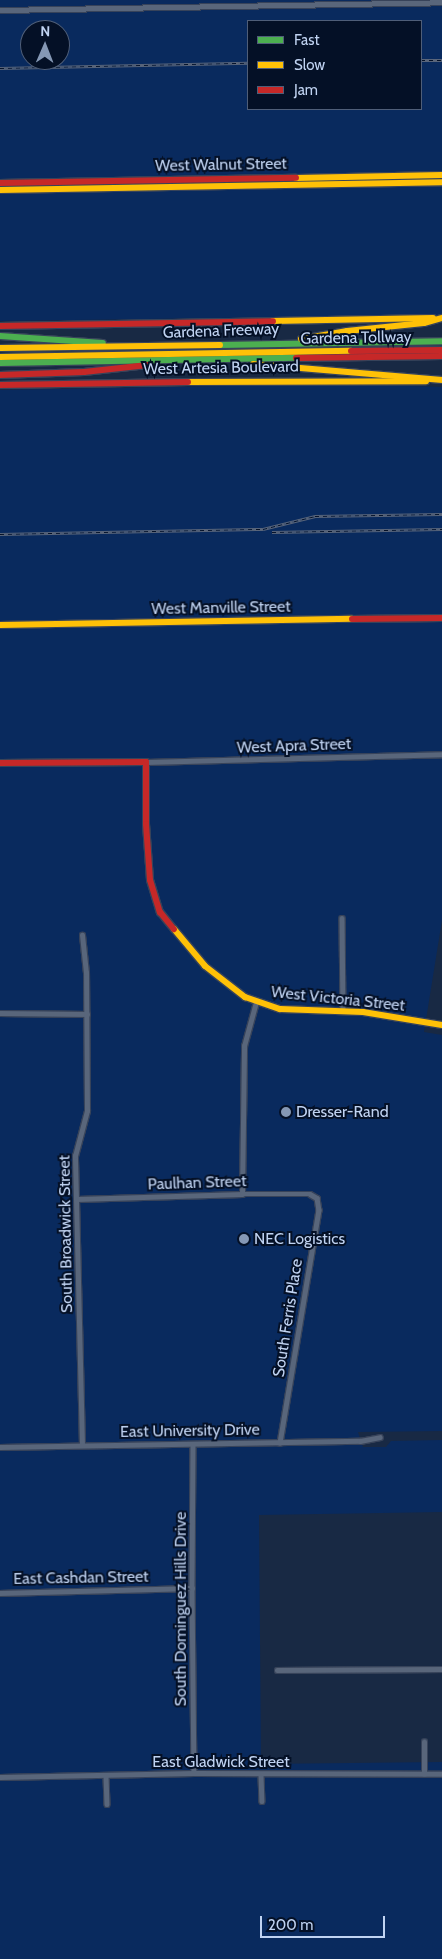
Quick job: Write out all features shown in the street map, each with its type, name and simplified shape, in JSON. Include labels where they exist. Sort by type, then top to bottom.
[{"type":"main road","name":"West Walnut Street","points":[[0,183],[16,186],[36,186],[271,182],[398,179],[442,175]]},
{"type":"main road","name":"West Walnut Street","points":[[398,179],[442,182]]},
{"type":"main road","name":"West Walnut Street","points":[[0,190],[16,186]]},
{"type":"main road","points":[[0,326],[442,318]]},
{"type":"main road","points":[[286,343],[323,334],[424,323],[442,318]]},
{"type":"main road","points":[[0,336],[175,347]]},
{"type":"main road","name":"Gardena Freeway","points":[[0,348],[175,347],[286,343],[442,341]]},
{"type":"main road","name":"Gardena Tollway","points":[[0,353],[442,348]]},
{"type":"main road","name":"Gardena Tollway","points":[[0,357],[442,348]]},
{"type":"main road","name":"Gardena Freeway","points":[[0,363],[442,356]]},
{"type":"main road","points":[[0,375],[84,372],[177,360]]},
{"type":"main road","points":[[211,361],[442,380]]},
{"type":"main road","name":"West Artesia Boulevard","points":[[0,385],[442,380]]},
{"type":"main road","name":"West Manville Street","points":[[0,625],[442,618]]},
{"type":"main road","points":[[0,763],[146,762]]},
{"type":"main road","name":"West Victoria Street","points":[[146,762],[146,824],[150,880],[160,912],[205,966],[232,989],[256,1002],[280,1009],[343,1011],[442,1025]]},
{"type":"street","points":[[0,10],[442,2]]},
{"type":"street","name":"West Apra Street","points":[[146,762],[442,754]]},
{"type":"street","points":[[342,918],[343,1011]]},
{"type":"street","name":"South Broadwick Street","points":[[82,935],[87,1014],[87,1111],[75,1156],[82,1445]]},
{"type":"street","points":[[242,1194],[244,1046],[256,1002]]},
{"type":"street","points":[[0,1013],[87,1014]]},
{"type":"street","name":"Paulhan Street","points":[[77,1199],[242,1194],[310,1194],[317,1198]]},
{"type":"street","name":"South Ferris Place","points":[[280,1443],[319,1210],[317,1198]]},
{"type":"street","name":"East University Drive","points":[[0,1447],[360,1441],[380,1437]]},
{"type":"street","name":"South Dominguez Hills Drive","points":[[193,1444],[194,1773]]},
{"type":"street","name":"East Cashdan Street","points":[[0,1593],[192,1588]]},
{"type":"street","points":[[277,1670],[442,1669]]},
{"type":"street","points":[[424,1742],[424,1774]]},
{"type":"street","name":"East Gladwick Street","points":[[0,1777],[194,1773],[261,1775],[442,1774]]},
{"type":"street","points":[[261,1775],[262,1801]]},
{"type":"street","points":[[106,1776],[107,1804]]},
{"type":"shaded area","points":[[0,0],[442,0],[442,315],[0,321]]},
{"type":"shaded area","points":[[343,384],[442,387],[442,920],[424,1032],[442,1035],[442,1431],[358,1432],[363,1447],[386,1447],[391,1441],[442,1440],[442,1512],[259,1515],[261,1764],[442,1762],[442,1959],[0,1959],[0,390]]},
{"type":"railway","points":[[422,60],[442,60]]},
{"type":"railway","points":[[0,68],[247,63]]},
{"type":"railway","points":[[0,534],[263,529],[315,516],[442,514]]},
{"type":"railway","points":[[272,532],[442,529]]},
{"type":"traffic: fast","points":[[0,336],[103,343]]},
{"type":"traffic: fast","points":[[220,345],[442,341]]},
{"type":"traffic: fast","points":[[0,363],[296,358]]},
{"type":"traffic: slow","points":[[296,178],[442,175]]},
{"type":"traffic: slow","points":[[0,190],[442,182]]},
{"type":"traffic: slow","points":[[273,321],[433,318]]},
{"type":"traffic: slow","points":[[301,339],[347,331],[424,323],[442,318]]},
{"type":"traffic: slow","points":[[0,348],[220,345]]},
{"type":"traffic: slow","points":[[0,357],[351,351]]},
{"type":"traffic: slow","points":[[253,364],[442,380]]},
{"type":"traffic: slow","points":[[188,382],[426,381]]},
{"type":"traffic: slow","points":[[0,625],[352,619]]},
{"type":"traffic: slow","points":[[174,929],[205,966],[245,997],[280,1009],[363,1012],[442,1025]]},
{"type":"traffic: jam","points":[[0,183],[296,178]]},
{"type":"traffic: jam","points":[[0,326],[273,321]]},
{"type":"traffic: jam","points":[[351,351],[442,350]]},
{"type":"traffic: jam","points":[[296,358],[442,356]]},
{"type":"traffic: jam","points":[[0,375],[84,372],[148,365]]},
{"type":"traffic: jam","points":[[0,385],[188,382]]},
{"type":"traffic: jam","points":[[352,619],[442,618]]},
{"type":"traffic: jam","points":[[0,763],[146,762],[146,824],[150,880],[160,912],[174,929]]},
{"type":"place","name":"Dresser-Rand","points":[[286,1112]]},
{"type":"place","name":"NEC Logistics","points":[[244,1239]]}]
